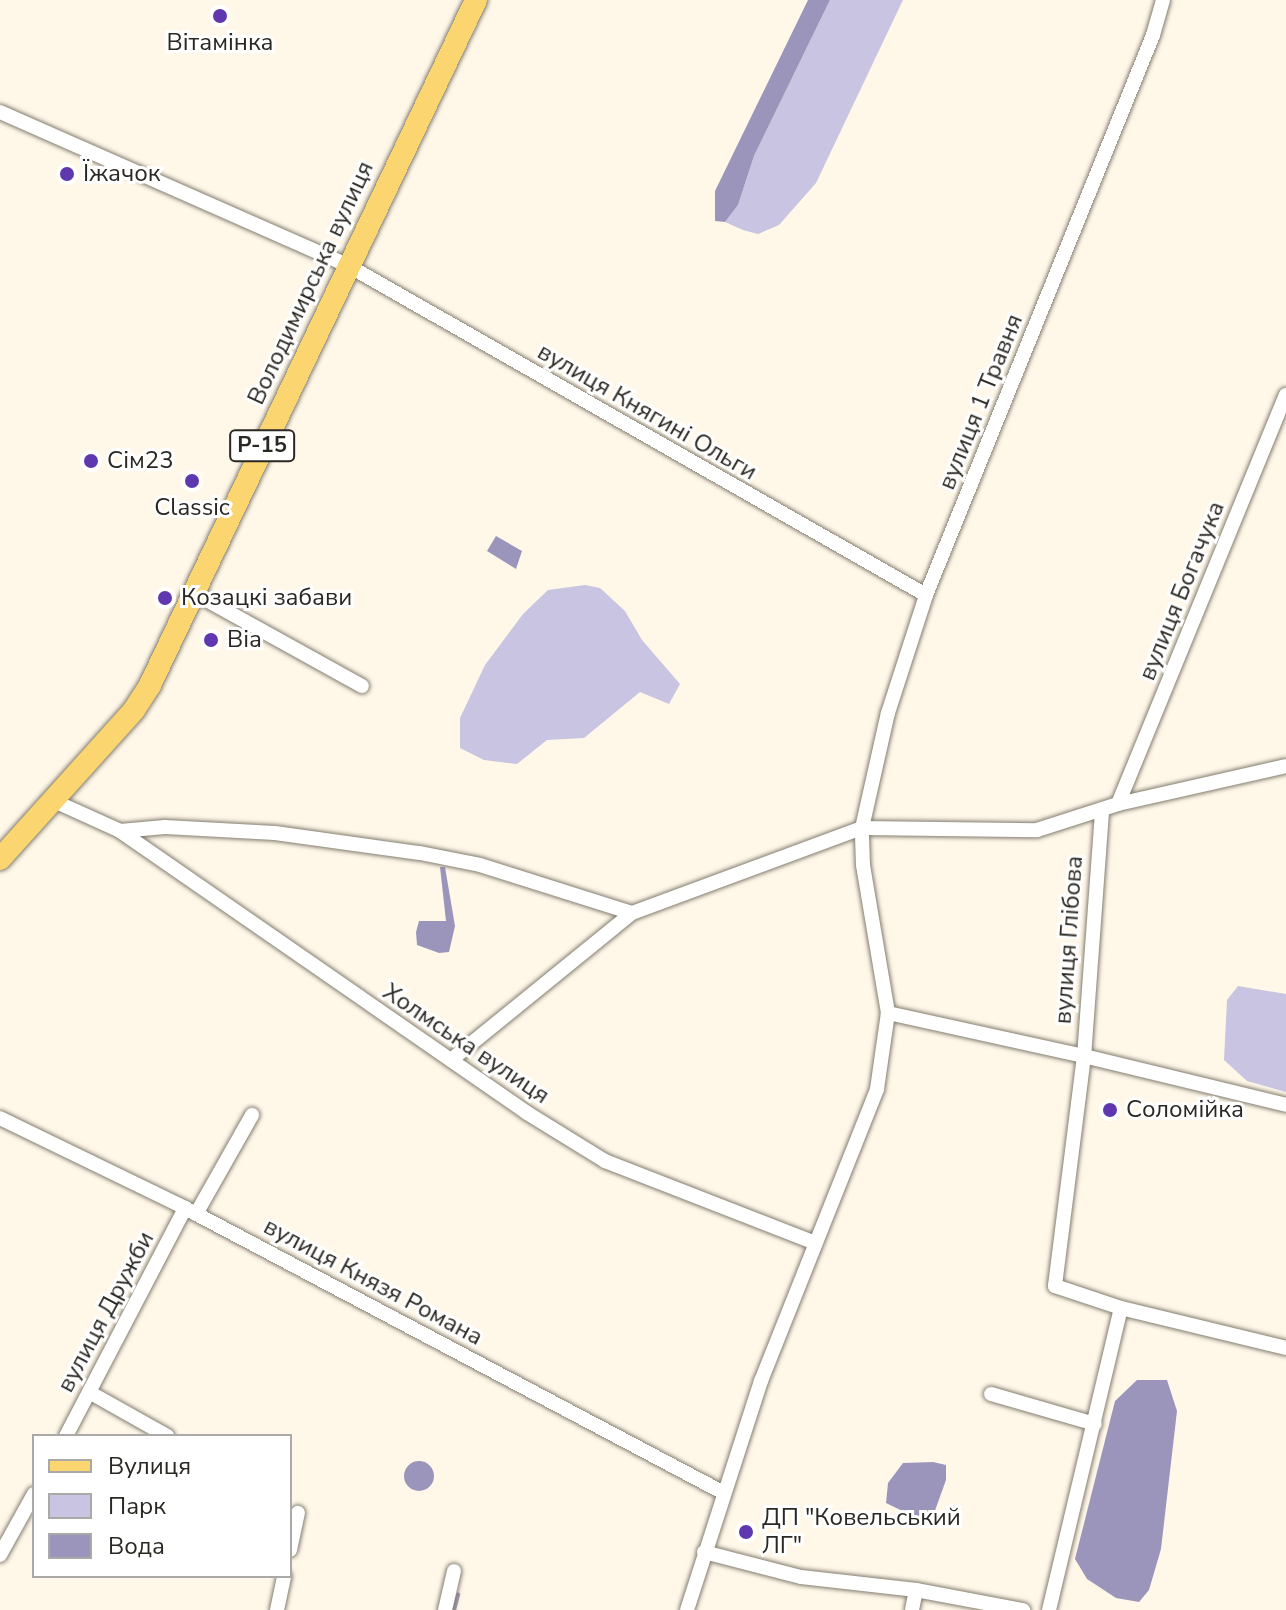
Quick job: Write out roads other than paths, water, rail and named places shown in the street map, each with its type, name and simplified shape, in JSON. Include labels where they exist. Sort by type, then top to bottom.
[{"type":"main road","name":"Володимирська вулиця","points":[[0,859],[134,710],[194,593],[347,265],[476,0]]},
{"type":"street","name":"вулиця 1 Травня","points":[[862,828],[888,713],[926,595],[1153,35],[1163,0]]},
{"type":"street","name":"вулиця Княгині Ольги","points":[[0,112],[347,265],[926,595]]},
{"type":"street","name":"вулиця Богачука","points":[[1118,804],[1286,395]]},
{"type":"street","points":[[194,593],[362,686]]},
{"type":"street","points":[[451,1060],[632,913],[862,828],[1037,830],[1102,812],[1118,804],[1286,766]]},
{"type":"street","name":"Холмська вулиця","points":[[54,801],[120,831],[451,1060],[605,1161],[815,1243]]},
{"type":"street","name":"вулиця Глібова","points":[[1102,812],[1084,1056],[1286,1105]]},
{"type":"street","points":[[120,831],[165,827],[275,833],[420,853],[480,865],[632,913]]},
{"type":"street","points":[[687,1610],[722,1492],[815,1243],[877,1089],[888,1013],[863,865],[862,828]]},
{"type":"street","points":[[888,1013],[1084,1056],[1055,1286],[1121,1308],[1286,1348]]},
{"type":"street","name":"вулиця Дружби","points":[[67,1434],[191,1211],[252,1115]]},
{"type":"street","name":"вулиця Князя Романа","points":[[0,1118],[191,1211],[722,1492]]},
{"type":"street","points":[[1049,1610],[1121,1308]]},
{"type":"street","points":[[89,1392],[163,1434]]},
{"type":"street","points":[[991,1394],[1095,1424]]},
{"type":"street","points":[[0,1555],[32,1498]]},
{"type":"street","points":[[292,1541],[298,1513]]},
{"type":"street","points":[[704,1552],[801,1577],[916,1590],[1023,1610]]},
{"type":"street","points":[[445,1610],[454,1571]]},
{"type":"street","points":[[277,1610],[284,1578]]},
{"type":"street","points":[[912,1610],[916,1590]]},
{"type":"water","points":[[808,0],[830,0],[754,156],[738,205],[725,222],[715,221],[715,191]]},
{"type":"water","points":[[496,536],[522,551],[516,569],[487,551]]},
{"type":"water","points":[[440,867],[445,867],[455,926],[449,952],[439,953],[417,945],[416,932],[419,921],[446,921]]},
{"type":"water","points":[[1137,1380],[1167,1380],[1177,1411],[1161,1549],[1149,1590],[1139,1602],[1116,1598],[1087,1579],[1075,1559],[1115,1401]]},
{"type":"water","points":[[419,1461],[430,1465],[434,1476],[430,1487],[419,1491],[408,1487],[404,1476],[408,1465]]},
{"type":"water","points":[[903,1463],[946,1465],[946,1480],[933,1516],[923,1521],[886,1503],[888,1483]]},
{"type":"waterway","points":[[454,1610],[458,1595]]},
{"type":"place","name":"Вітамінка","points":[[220,16]]},
{"type":"place","name":"Їжачок","points":[[67,174]]},
{"type":"place","name":"Сім23","points":[[91,461]]},
{"type":"place","name":"Classic","points":[[192,481]]},
{"type":"place","name":"Козацкі забави","points":[[165,598]]},
{"type":"place","name":"Віа","points":[[211,640]]},
{"type":"place","name":"Соломійка","points":[[1110,1110]]},
{"type":"place","name":"ДП \"Ковельський ЛГ\"","points":[[746,1532]]}]
